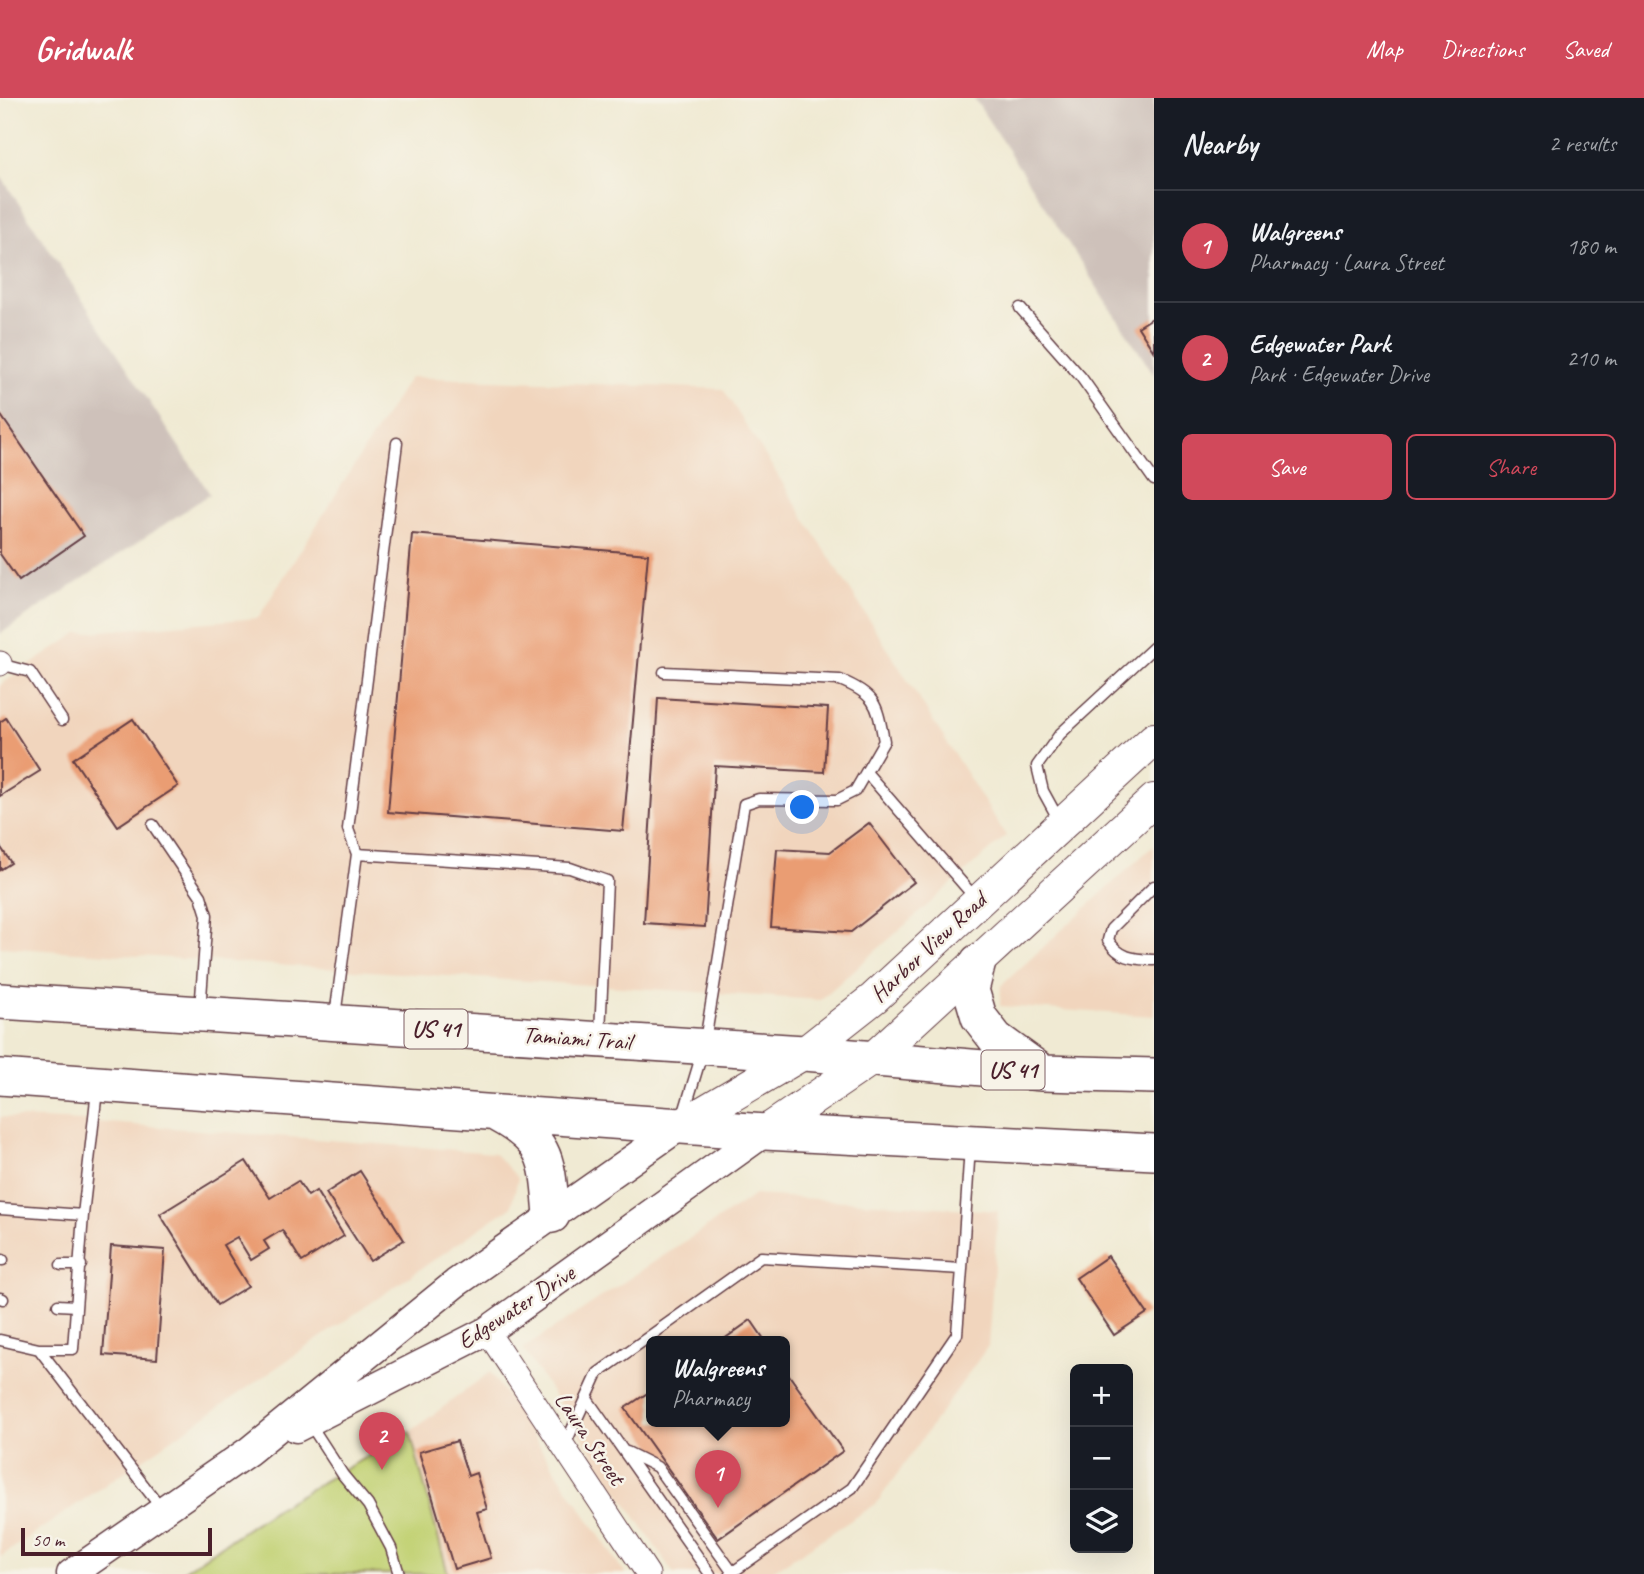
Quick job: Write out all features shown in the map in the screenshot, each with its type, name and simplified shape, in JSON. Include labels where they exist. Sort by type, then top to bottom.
[{"type":"main road","name":"Harbor View Road","points":[[680,1126],[804,1053],[874,998],[1154,739]]},
{"type":"main road","name":"Harbor View Road","points":[[765,1132],[872,1059],[1154,800]]},
{"type":"main road","points":[[978,962],[971,990],[979,1017],[996,1040],[1043,1073]]},
{"type":"main road","name":"Tamiami Trail","points":[[0,1001],[804,1053],[1043,1073],[1154,1076]]},
{"type":"main road","points":[[0,1077],[765,1132],[1154,1152]]},
{"type":"main road","points":[[495,1113],[522,1128],[541,1150],[549,1170],[552,1215]]},
{"type":"street","name":"Edgewater Drive","points":[[71,1574],[249,1451],[456,1283],[680,1126]]},
{"type":"street","name":"Edgewater Drive","points":[[249,1451],[487,1332],[765,1132]]},
{"type":"street","name":"Laura Street","points":[[487,1332],[648,1574]]},
{"type":"lane","points":[[1020,307],[1081,377],[1154,480]]},
{"type":"lane","points":[[335,1023],[357,854],[348,829],[397,443]]},
{"type":"lane","points":[[1061,824],[1043,791],[1037,766],[1060,734],[1154,647]]},
{"type":"lane","points":[[0,664],[30,673],[62,720]]},
{"type":"lane","points":[[664,672],[840,680],[860,688],[877,707],[884,741],[855,791],[837,800],[759,799],[744,804],[704,1047],[680,1126]]},
{"type":"lane","points":[[866,772],[978,901]]},
{"type":"lane","points":[[153,825],[201,896],[206,915],[200,1014]]},
{"type":"lane","points":[[357,854],[570,868],[607,881],[600,1040]]},
{"type":"lane","points":[[1154,886],[1111,929],[1108,940],[1125,958],[1154,960]]},
{"type":"lane","points":[[0,1340],[39,1349],[73,1349],[83,1215],[97,1084]]},
{"type":"lane","points":[[624,1451],[657,1467],[732,1573],[852,1488],[957,1335],[970,1143]]},
{"type":"lane","points":[[0,1209],[83,1215]]},
{"type":"lane","points":[[650,1336],[761,1257],[962,1269]]},
{"type":"lane","points":[[61,1265],[81,1265]]},
{"type":"lane","points":[[58,1305],[76,1306]]},
{"type":"lane","points":[[564,1447],[598,1373],[646,1339]]},
{"type":"lane","points":[[39,1349],[163,1510]]},
{"type":"lane","points":[[587,1398],[710,1574]]},
{"type":"lane","points":[[308,1421],[342,1475],[368,1506],[391,1548],[399,1574]]},
{"type":"shaded area","points":[[974,98],[1154,98],[1154,375]]},
{"type":"shaded area","points":[[0,175],[210,494],[0,634]]},
{"type":"shaded area","points":[[410,377],[723,389],[1006,836],[820,1000],[0,947],[0,685],[78,633],[258,618]]},
{"type":"shaded area","points":[[1154,845],[1154,1016],[1000,1006],[1001,986]]},
{"type":"shaded area","points":[[0,1117],[494,1153],[518,1178],[511,1207],[0,1557]]},
{"type":"shaded area","points":[[755,1195],[998,1211],[988,1346],[876,1504],[768,1574],[674,1574],[523,1349]]},
{"type":"shaded area","points":[[490,1372],[625,1574],[448,1574],[410,1432]]},
{"type":"green space","points":[[410,1432],[448,1574],[179,1574],[277,1508]]},
{"type":"building","points":[[1154,317],[1154,352],[1138,327]]},
{"type":"building","points":[[0,414],[84,536],[19,581],[0,554]]},
{"type":"building","points":[[412,534],[648,554],[623,831],[388,812]]},
{"type":"building","points":[[658,698],[828,708],[824,772],[715,766],[705,927],[644,923]]},
{"type":"building","points":[[6,718],[40,771],[0,796],[0,722]]},
{"type":"building","points":[[133,719],[178,786],[118,826],[73,759]]},
{"type":"building","points":[[869,823],[914,882],[851,932],[771,927],[777,849],[830,852]]},
{"type":"building","points":[[0,846],[11,863],[0,870]]},
{"type":"building","points":[[246,1161],[270,1198],[298,1181],[308,1196],[316,1191],[344,1236],[302,1262],[282,1230],[264,1241],[269,1249],[251,1260],[237,1237],[223,1245],[248,1286],[217,1305],[160,1214]]},
{"type":"building","points":[[360,1171],[404,1240],[370,1261],[326,1193]]},
{"type":"building","points":[[111,1246],[165,1250],[157,1359],[103,1355]]},
{"type":"building","points":[[1108,1256],[1147,1313],[1114,1335],[1076,1278]]},
{"type":"building","points":[[751,1320],[762,1336],[728,1336]]},
{"type":"building","points":[[790,1376],[843,1451],[718,1539],[625,1408],[646,1394],[646,1427],[790,1427]]},
{"type":"building","points":[[457,1441],[468,1476],[476,1473],[487,1509],[477,1512],[491,1558],[454,1569],[419,1452]]},
{"type":"place","name":"Edgewater Park","points":[[382,1470]]},
{"type":"place","name":"Walgreens","points":[[718,1508]]}]
